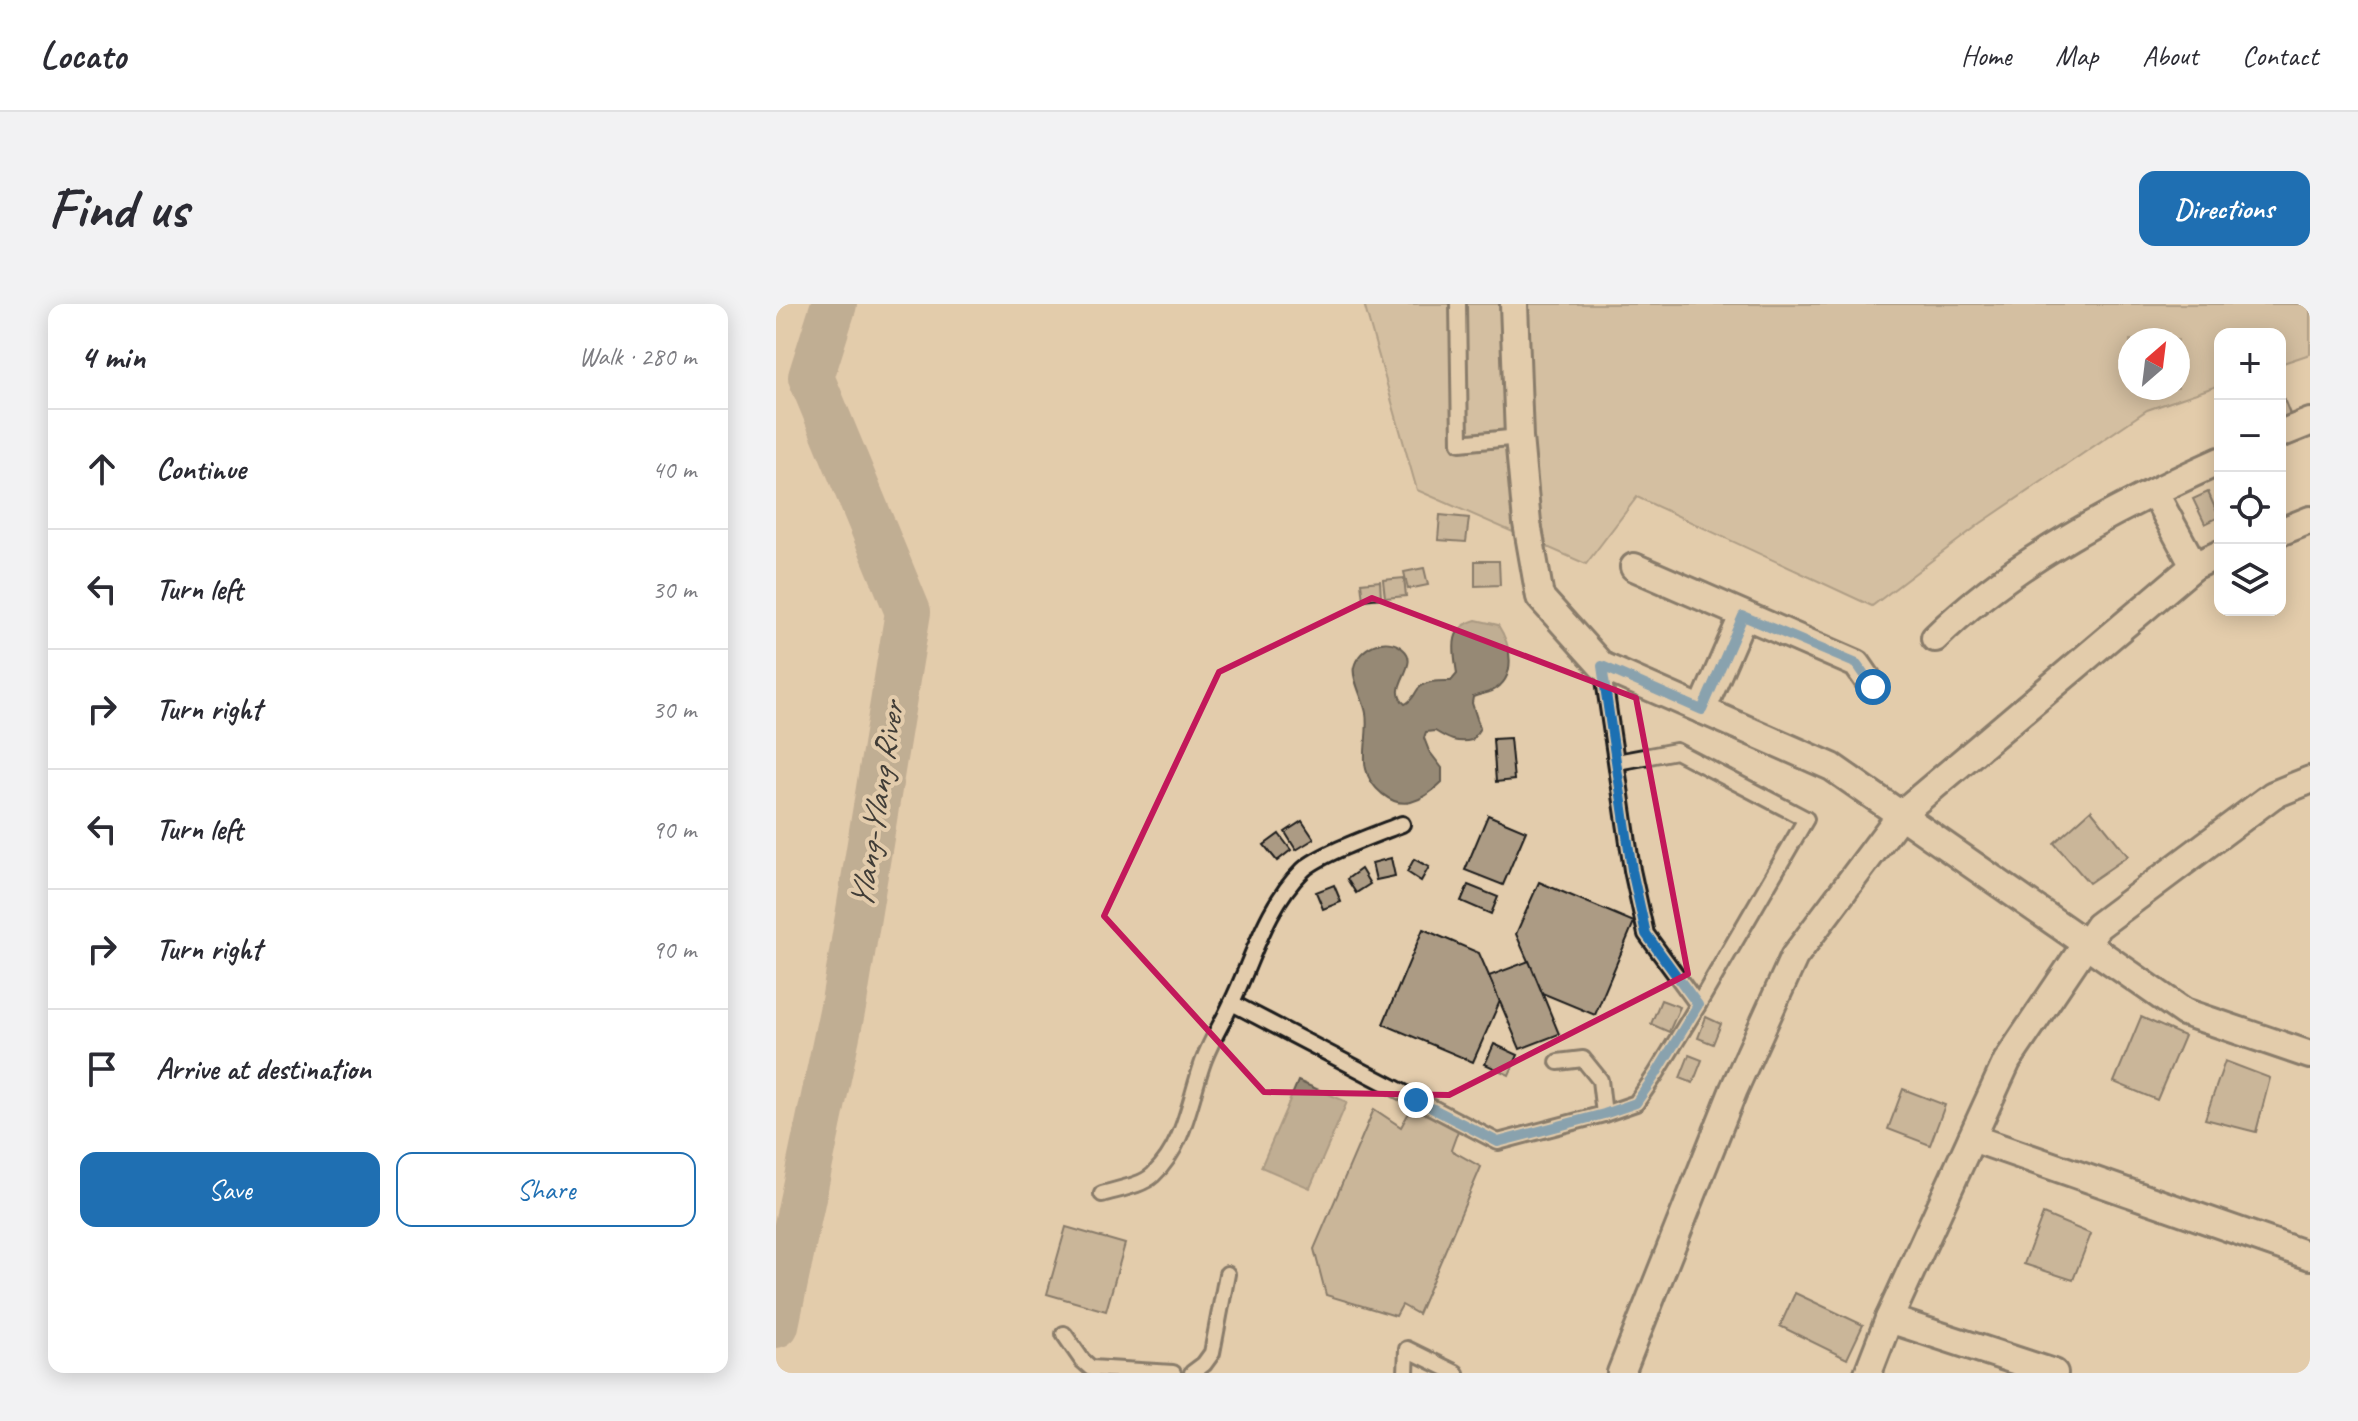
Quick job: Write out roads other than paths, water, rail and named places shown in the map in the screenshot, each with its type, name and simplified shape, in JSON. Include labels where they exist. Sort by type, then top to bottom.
[{"type":"street","points":[[1514,304],[1519,437],[1527,523],[1540,597],[1602,666],[1832,767],[2184,1012],[2310,1055]]},
{"type":"street","points":[[2286,432],[2310,422]]},
{"type":"street","points":[[1935,638],[1958,615],[2012,573],[2130,504],[2214,464]]},
{"type":"street","points":[[2154,492],[2194,566]]},
{"type":"street","points":[[2286,530],[2310,520]]},
{"type":"street","points":[[1621,1373],[1734,1089],[1794,957],[1901,814],[2194,566],[2214,557]]},
{"type":"street","points":[[1634,567],[1857,664],[1873,687]]},
{"type":"street","points":[[1702,710],[1743,616]]},
{"type":"street","points":[[1868,1373],[1889,1319],[2007,1061],[2098,926],[2273,795],[2310,780]]},
{"type":"street","points":[[1972,1138],[2310,1256]]},
{"type":"street","points":[[1889,1319],[2054,1373]]},
{"type":"lane","points":[[1458,304],[1460,443],[1519,437]]},
{"type":"lane","points":[[1602,666],[1632,870],[1646,934],[1698,1005]]},
{"type":"lane","points":[[1232,1003],[1498,1142],[1636,1103],[1698,1005],[1806,819],[1676,751],[1617,762]]},
{"type":"lane","points":[[1102,1194],[1151,1177],[1167,1160],[1179,1140],[1203,1061],[1269,916],[1289,886],[1305,868],[1402,824]]},
{"type":"lane","points":[[1558,1062],[1583,1059],[1600,1080],[1604,1114]]},
{"type":"lane","points":[[1192,1373],[1212,1353],[1227,1274]]},
{"type":"lane","points":[[1064,1334],[1091,1368],[1173,1373]]},
{"type":"lane","points":[[1406,1373],[1407,1349],[1456,1373]]},
{"type":"waterway","name":"Ylang-Ylang River","points":[[776,1325],[844,1002],[908,612],[811,377],[834,304]]}]
